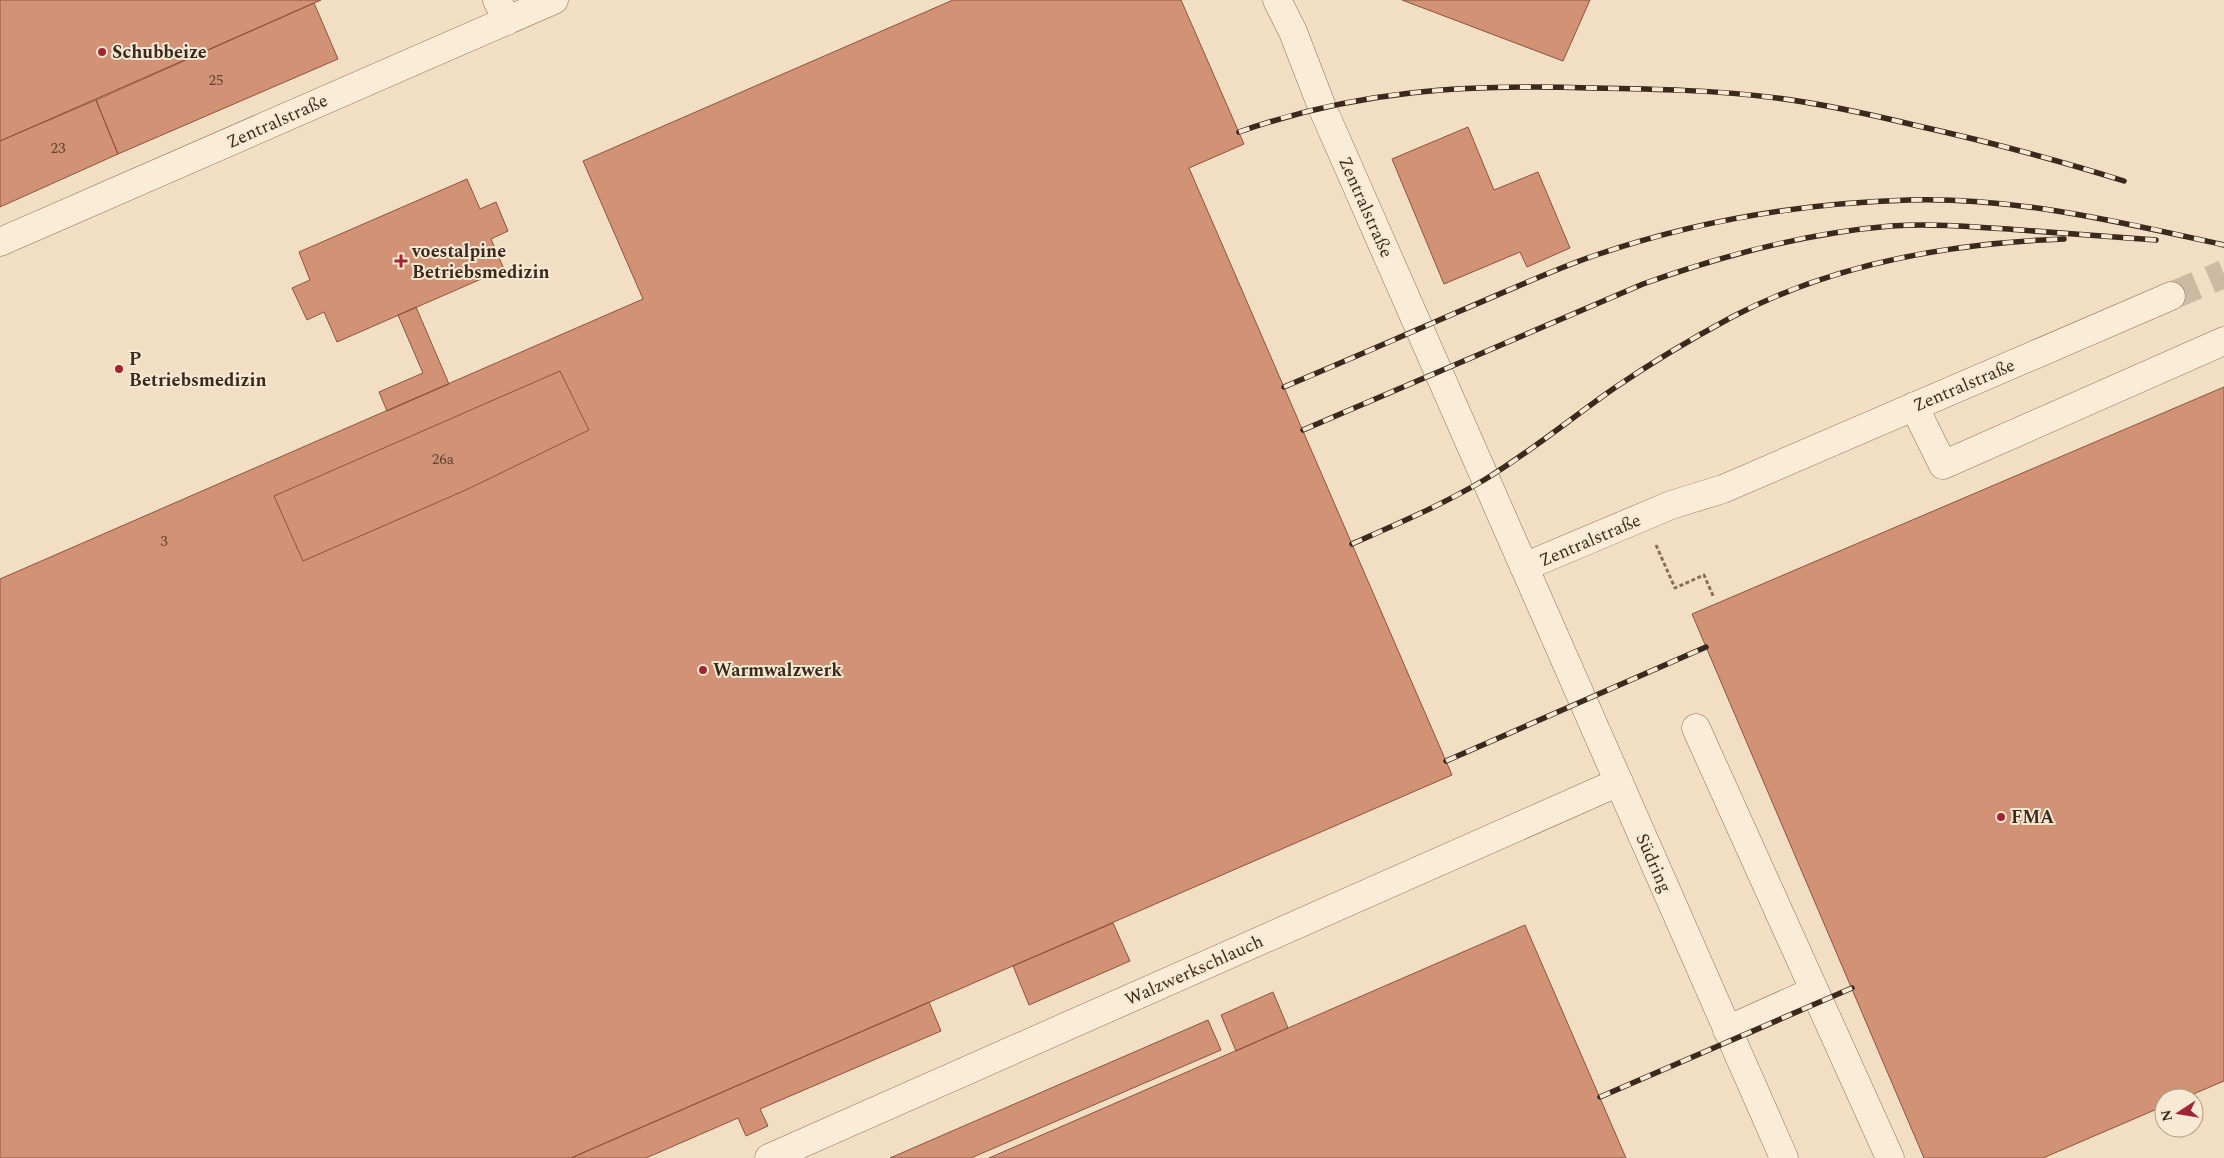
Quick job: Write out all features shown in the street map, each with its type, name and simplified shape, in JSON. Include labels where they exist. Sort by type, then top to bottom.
[{"type":"street","name":"Zentralstraße","points":[[0,242],[502,10],[554,0]]},
{"type":"street","name":"Zentralstraße","points":[[1277,0],[1293,32],[1322,106],[1524,567],[1671,505],[1723,489],[2171,296]]},
{"type":"street","points":[[1914,406],[1943,465],[2224,341]]},
{"type":"street","name":"Südring","points":[[1524,567],[1784,1158]]},
{"type":"street","points":[[1696,728],[1890,1158]]},
{"type":"street","name":"Walzwerkschlauch","points":[[769,1158],[1619,782]]},
{"type":"street","points":[[1728,1030],[1814,991]]},
{"type":"path","points":[[1656,545],[1675,588],[1704,575],[1714,598]]},
{"type":"building","name":"Schubbeize","points":[[0,0],[321,0],[0,141]]},
{"type":"building","name":"Warmwalzwerk","points":[[953,0],[1181,0],[1244,144],[1189,168],[1452,775],[571,1158],[0,1158],[0,579],[643,299],[583,161]]},
{"type":"building","points":[[1402,0],[1590,0],[1563,61]]},
{"type":"building","points":[[314,3],[338,59],[118,154],[96,100]]},
{"type":"building","points":[[96,100],[118,154],[0,207],[0,141]]},
{"type":"building","points":[[1468,127],[1494,190],[1538,172],[1570,248],[1527,267],[1520,252],[1444,284],[1392,159]]},
{"type":"building","name":"voestalpine Betriebsmedizin","points":[[467,179],[480,209],[496,202],[508,231],[491,239],[504,269],[337,342],[324,312],[307,320],[292,288],[310,280],[299,252]]},
{"type":"building","points":[[416,307],[449,384],[387,411],[379,392],[423,373],[398,315]]},
{"type":"building","points":[[560,371],[589,430],[468,489],[303,561],[274,496]]},
{"type":"building","name":"FMA","points":[[2224,387],[2224,1081],[2204,1090],[2154,1088],[2154,1110],[2043,1158],[1924,1158],[1692,614]]},
{"type":"building","points":[[1113,923],[1130,961],[1029,1005],[1013,966]]},
{"type":"building","points":[[1525,925],[1626,1158],[989,1158],[1288,1028]]},
{"type":"building","points":[[1273,992],[1288,1028],[1236,1051],[1221,1015]]},
{"type":"building","points":[[929,1002],[941,1031],[760,1109],[768,1126],[746,1136],[738,1118],[646,1158],[571,1158]]},
{"type":"building","points":[[1208,1020],[1221,1050],[971,1158],[890,1158]]},
{"type":"tunnel","points":[[2171,296],[2224,274]]},
{"type":"railway","points":[[1239,132],[1327,107],[1413,93],[1500,87],[1661,89],[1754,95],[1863,113],[1967,137],[2124,181]]},
{"type":"railway","points":[[1284,387],[1528,282],[1596,255],[1672,232],[1711,223],[1790,210],[1830,205],[1909,200],[1989,203],[2068,213],[2224,245]]},
{"type":"railway","points":[[1303,430],[1643,284],[1734,255],[1796,240],[1859,229],[1923,225],[2156,240]]},
{"type":"railway","points":[[1352,544],[1436,506],[1484,480],[1517,459],[1642,370],[1717,325],[1771,299],[1810,283],[1851,270],[1935,251],[1978,245],[2064,239]]},
{"type":"railway","points":[[1446,761],[1706,647]]},
{"type":"railway","points":[[1600,1097],[1852,988]]},
{"type":"place","name":"Schubbeize","points":[[102,52]]},
{"type":"place","name":"voestalpine Betriebsmedizin","points":[[401,261]]},
{"type":"place","name":"P Betriebsmedizin","points":[[119,369]]},
{"type":"place","name":"Warmwalzwerk","points":[[703,670]]},
{"type":"place","name":"FMA","points":[[2001,817]]}]
